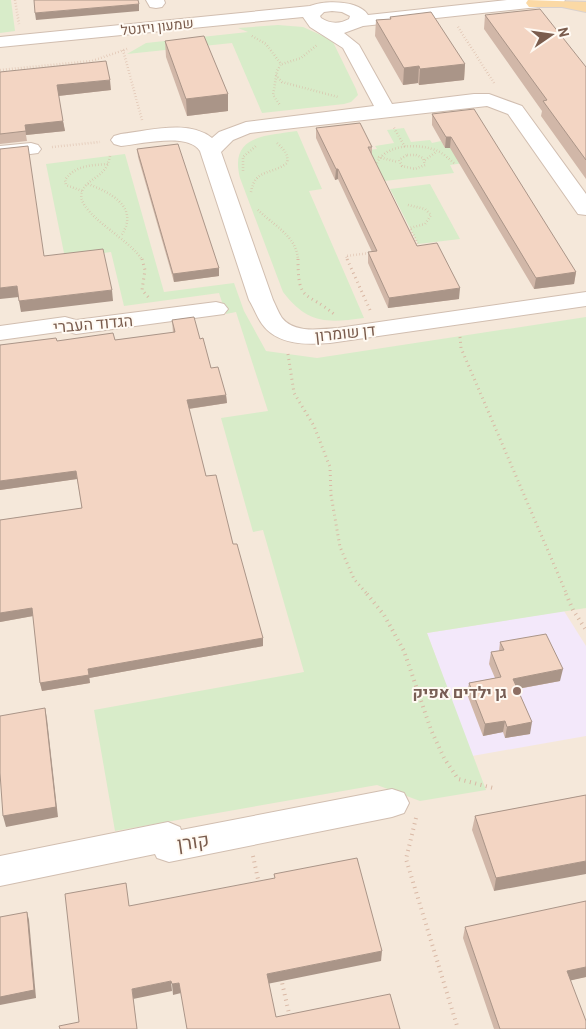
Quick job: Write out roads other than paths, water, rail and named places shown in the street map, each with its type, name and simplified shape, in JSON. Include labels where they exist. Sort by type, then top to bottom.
[{"type":"main road","points":[[535,2],[562,2],[586,7]]},
{"type":"street","points":[[354,18],[370,10],[464,0]]},
{"type":"street","points":[[389,117],[350,44],[317,24],[332,6],[354,18],[556,0]]},
{"type":"street","name":"שמעון ויזנטל","points":[[0,42],[231,19],[258,5],[317,24]]},
{"type":"street","points":[[350,44],[354,18]]},
{"type":"street","name":"שמעון ויזנטל","points":[[0,52],[317,24]]},
{"type":"street","points":[[115,144],[147,137],[389,117],[474,100],[500,103],[515,110],[586,209]]},
{"type":"street","points":[[174,135],[191,136],[203,141],[210,151],[226,136],[246,128]]},
{"type":"street","points":[[0,152],[31,149]]},
{"type":"street","name":"דן שומרון","points":[[210,151],[261,300],[272,322],[286,332],[315,337],[338,335],[586,299]]},
{"type":"street","name":"הגדוד העברי","points":[[0,333],[65,324],[76,328],[216,309]]},
{"type":"street","name":"קורן","points":[[0,871],[168,837],[169,847],[247,831],[405,806]]},
{"type":"place","name":"גן ילדים אפיק","points":[[517,691]]}]
